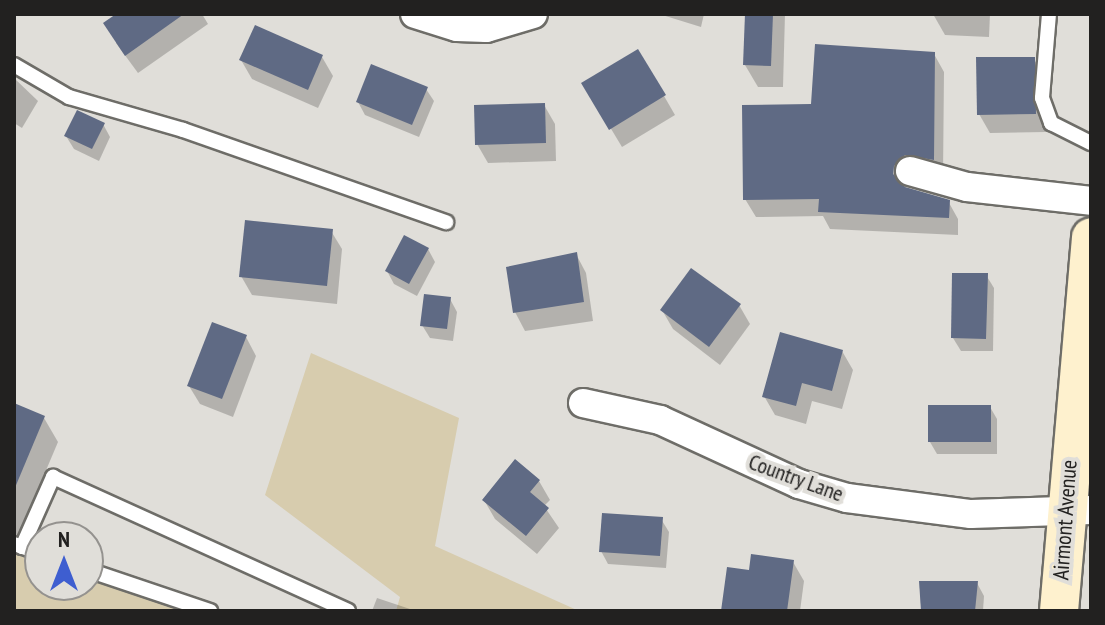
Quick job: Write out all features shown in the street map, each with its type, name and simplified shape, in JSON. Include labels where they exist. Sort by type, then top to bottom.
[{"type":"street","points":[[415,14],[457,27],[486,28],[533,14]]},
{"type":"street","points":[[910,171],[967,187],[1091,201]]},
{"type":"street","name":"Airmont Avenue","points":[[1059,611],[1078,509],[1091,237]]},
{"type":"street","name":"Country Lane","points":[[583,403],[660,420],[799,484],[847,498],[971,514],[1078,509]]},
{"type":"lane","points":[[1049,14],[1042,98],[1051,123],[1091,143]]},
{"type":"lane","points":[[14,65],[69,97],[183,130],[446,222]]},
{"type":"lane","points":[[18,545],[53,477],[348,611]]},
{"type":"lane","points":[[104,575],[210,611]]},
{"type":"shaded area","points":[[311,353],[459,418],[435,546],[579,611],[396,611],[400,597],[265,495]]},
{"type":"shaded area","points":[[14,546],[24,550],[24,601],[104,601],[104,580],[188,611],[14,611]]},
{"type":"building","points":[[116,14],[184,14],[125,56],[103,23]]},
{"type":"building","points":[[745,14],[773,14],[771,66],[743,65]]},
{"type":"building","points":[[255,25],[323,55],[308,90],[239,60]]},
{"type":"building","points":[[815,44],[935,52],[934,160],[905,155],[894,166],[893,174],[905,187],[950,200],[949,218],[818,212],[819,199],[743,200],[742,105],[811,104]]},
{"type":"building","points":[[638,49],[666,95],[609,130],[581,83]]},
{"type":"building","points":[[976,57],[1035,57],[1036,114],[977,115]]},
{"type":"building","points":[[371,64],[428,87],[412,125],[356,102]]},
{"type":"building","points":[[545,103],[546,143],[475,145],[474,105]]},
{"type":"building","points":[[77,110],[105,123],[92,149],[64,136]]},
{"type":"building","points":[[245,220],[333,229],[327,286],[239,277]]},
{"type":"building","points":[[404,235],[429,248],[409,284],[385,271]]},
{"type":"building","points":[[577,252],[584,302],[513,313],[506,267]]},
{"type":"building","points":[[691,268],[741,304],[709,347],[660,310]]},
{"type":"building","points":[[952,273],[988,273],[986,339],[951,338]]},
{"type":"building","points":[[424,294],[451,297],[447,329],[420,326]]},
{"type":"building","points":[[212,322],[247,335],[222,399],[187,386]]},
{"type":"building","points":[[780,332],[843,350],[832,391],[802,383],[796,406],[762,397]]},
{"type":"building","points":[[14,403],[45,416],[14,490]]},
{"type":"building","points":[[928,405],[991,405],[991,442],[928,442]]},
{"type":"building","points":[[515,459],[540,480],[530,492],[549,508],[526,536],[482,500]]},
{"type":"building","points":[[602,513],[663,517],[660,556],[599,552]]},
{"type":"building","points":[[751,554],[794,560],[787,611],[721,611],[727,567],[749,570]]},
{"type":"building","points":[[919,581],[978,581],[975,611],[921,611]]}]
